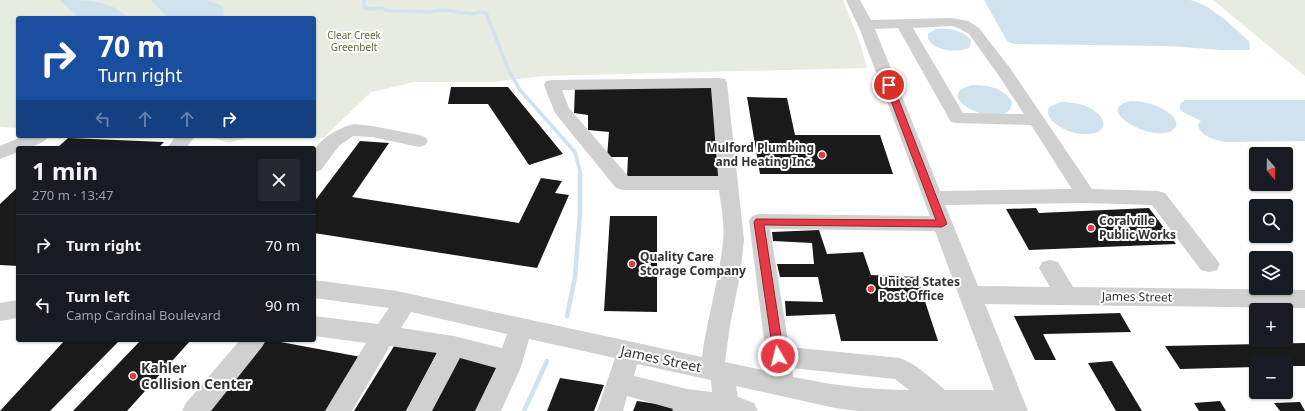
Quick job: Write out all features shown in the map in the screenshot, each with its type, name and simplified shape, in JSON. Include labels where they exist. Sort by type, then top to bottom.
[{"type":"street","points":[[853,0],[866,25],[1013,407]]},
{"type":"street","points":[[866,25],[952,22],[964,24],[974,31],[1004,71],[1086,196]]},
{"type":"street","points":[[903,24],[957,118],[1036,120]]},
{"type":"street","points":[[619,383],[686,406],[732,409],[717,371],[718,325],[729,275],[734,240],[719,83],[552,85],[562,109],[608,166],[624,183],[728,183]]},
{"type":"street","points":[[316,163],[327,146],[349,131],[370,131],[419,141]]},
{"type":"street","points":[[16,146],[35,138]]},
{"type":"street","points":[[178,146],[184,138]]},
{"type":"street","points":[[0,153],[16,146]]},
{"type":"street","points":[[932,198],[1086,196],[1158,198],[1209,264]]},
{"type":"street","points":[[782,385],[759,222],[942,224]]},
{"type":"street","points":[[1050,268],[1067,296]]},
{"type":"street","name":"James Street","points":[[316,289],[353,293],[405,302],[835,397],[859,405],[879,402],[940,402],[1013,407]]},
{"type":"street","name":"James Street","points":[[969,294],[1305,299]]},
{"type":"street","points":[[338,411],[405,302]]},
{"type":"street","points":[[0,312],[16,309]]},
{"type":"street","points":[[316,326],[454,346],[510,361]]},
{"type":"street","points":[[488,411],[510,361],[520,328]]},
{"type":"street","points":[[195,411],[252,342]]},
{"type":"street","points":[[419,411],[454,346]]},
{"type":"street","points":[[610,411],[629,352]]},
{"type":"street","points":[[778,356],[900,370],[912,377],[940,402]]},
{"type":"green space","name":"Clear Creek Greenbelt","points":[[0,0],[843,0],[860,43],[867,68],[542,76],[493,82],[414,82],[371,92],[323,138],[316,138],[316,16],[16,16],[16,128],[0,127]]},
{"type":"green space","points":[[1213,0],[1305,0],[1305,76]]},
{"type":"green space","points":[[213,138],[245,138],[229,143]]},
{"type":"water","points":[[60,0],[78,0],[106,4],[126,16],[77,16]]},
{"type":"water","points":[[151,0],[205,0],[223,6],[224,16],[166,16]]},
{"type":"water","points":[[984,0],[1190,0],[1207,7],[1229,23],[1249,41],[1250,50],[1222,50],[1168,46],[1014,44],[1007,41]]},
{"type":"water","points":[[936,29],[950,29],[964,34],[971,40],[970,47],[959,50],[944,50],[932,44],[929,40],[928,34]]},
{"type":"water","points":[[973,85],[995,88],[1005,93],[1012,102],[1008,111],[998,115],[986,114],[973,110],[963,104],[958,97],[960,90]]},
{"type":"water","points":[[1185,100],[1305,100],[1305,141],[1225,142],[1212,139],[1201,132],[1198,124],[1201,121],[1181,111],[1180,104]]},
{"type":"water","points":[[1131,101],[1149,103],[1158,106],[1172,115],[1175,120],[1176,127],[1169,132],[1156,133],[1149,132],[1132,125],[1119,115],[1118,109],[1121,105]]},
{"type":"water","points":[[1061,102],[1079,104],[1092,109],[1100,116],[1103,127],[1098,132],[1084,134],[1067,131],[1050,119],[1048,114],[1049,107]]},
{"type":"building","points":[[451,87],[508,87],[563,154],[529,165],[488,104],[448,104]]},
{"type":"building","points":[[575,87],[712,88],[720,176],[627,177],[628,157],[607,157],[609,132],[588,130],[588,115],[574,113]]},
{"type":"building","name":"Mulford Plumbing and Heating Inc.","points":[[747,97],[787,98],[795,135],[880,135],[893,174],[760,174]]},
{"type":"building","points":[[68,138],[164,142],[160,146],[59,146]]},
{"type":"building","points":[[360,141],[389,143],[352,197],[519,223],[541,178],[562,181],[555,193],[569,195],[537,268],[316,233],[316,199]]},
{"type":"building","points":[[16,189],[16,266],[0,265],[0,204]]},
{"type":"building","name":"Coralville Public Works","points":[[1036,208],[1039,213],[1149,208],[1176,244],[1029,250],[1006,209]]},
{"type":"building","name":"Quality Care Storage Company","points":[[610,216],[657,216],[657,312],[604,311]]},
{"type":"building","name":"United States Post Office","points":[[819,230],[827,254],[863,252],[871,275],[917,277],[938,341],[841,341],[835,314],[786,316],[785,301],[823,302],[818,277],[780,277],[777,264],[814,264],[812,243],[773,241],[772,232]]},
{"type":"building","points":[[1120,313],[1131,332],[1043,334],[1056,360],[1035,360],[1014,316]]},
{"type":"building","points":[[63,342],[118,342],[50,411],[0,411]]},
{"type":"building","name":"Kahler Collision Center","points":[[139,342],[189,342],[127,411],[73,411]]},
{"type":"building","points":[[261,342],[281,342],[361,357],[327,411],[206,411]]},
{"type":"building","points":[[396,343],[438,351],[406,411],[354,411]]},
{"type":"building","points":[[1293,343],[1305,343],[1305,366],[1293,366],[1293,355],[1249,355],[1249,367],[1180,369],[1165,346],[1249,344],[1249,347],[1293,347]]},
{"type":"building","points":[[456,356],[498,365],[476,411],[428,411]]},
{"type":"building","points":[[1112,361],[1142,411],[1116,411],[1088,363]]},
{"type":"building","points":[[560,378],[604,385],[594,411],[547,411]]},
{"type":"building","points":[[637,401],[677,407],[676,411],[633,411]]},
{"type":"building","points":[[1220,401],[1226,411],[1199,411],[1194,403]]},
{"type":"building","points":[[1300,402],[1305,411],[1280,411],[1274,403]]},
{"type":"waterway","points":[[364,0],[364,7],[369,9],[380,8],[391,11],[430,12],[443,10],[472,14],[479,12],[486,13],[509,71],[520,90],[575,152],[581,175]]},
{"type":"waterway","points":[[567,316],[575,277],[580,214],[580,174]]},
{"type":"waterway","points":[[524,411],[547,361]]},
{"type":"place","name":"Mulford Plumbing and Heating Inc.","points":[[822,155]]},
{"type":"place","name":"Coralville Public Works","points":[[1091,228]]},
{"type":"place","name":"Quality Care Storage Company","points":[[632,264]]},
{"type":"place","name":"United States Post Office","points":[[871,289]]},
{"type":"place","name":"Kahler Collision Center","points":[[133,376]]},
{"type":"route","points":[[778,356],[759,222],[942,224],[889,85]]}]
